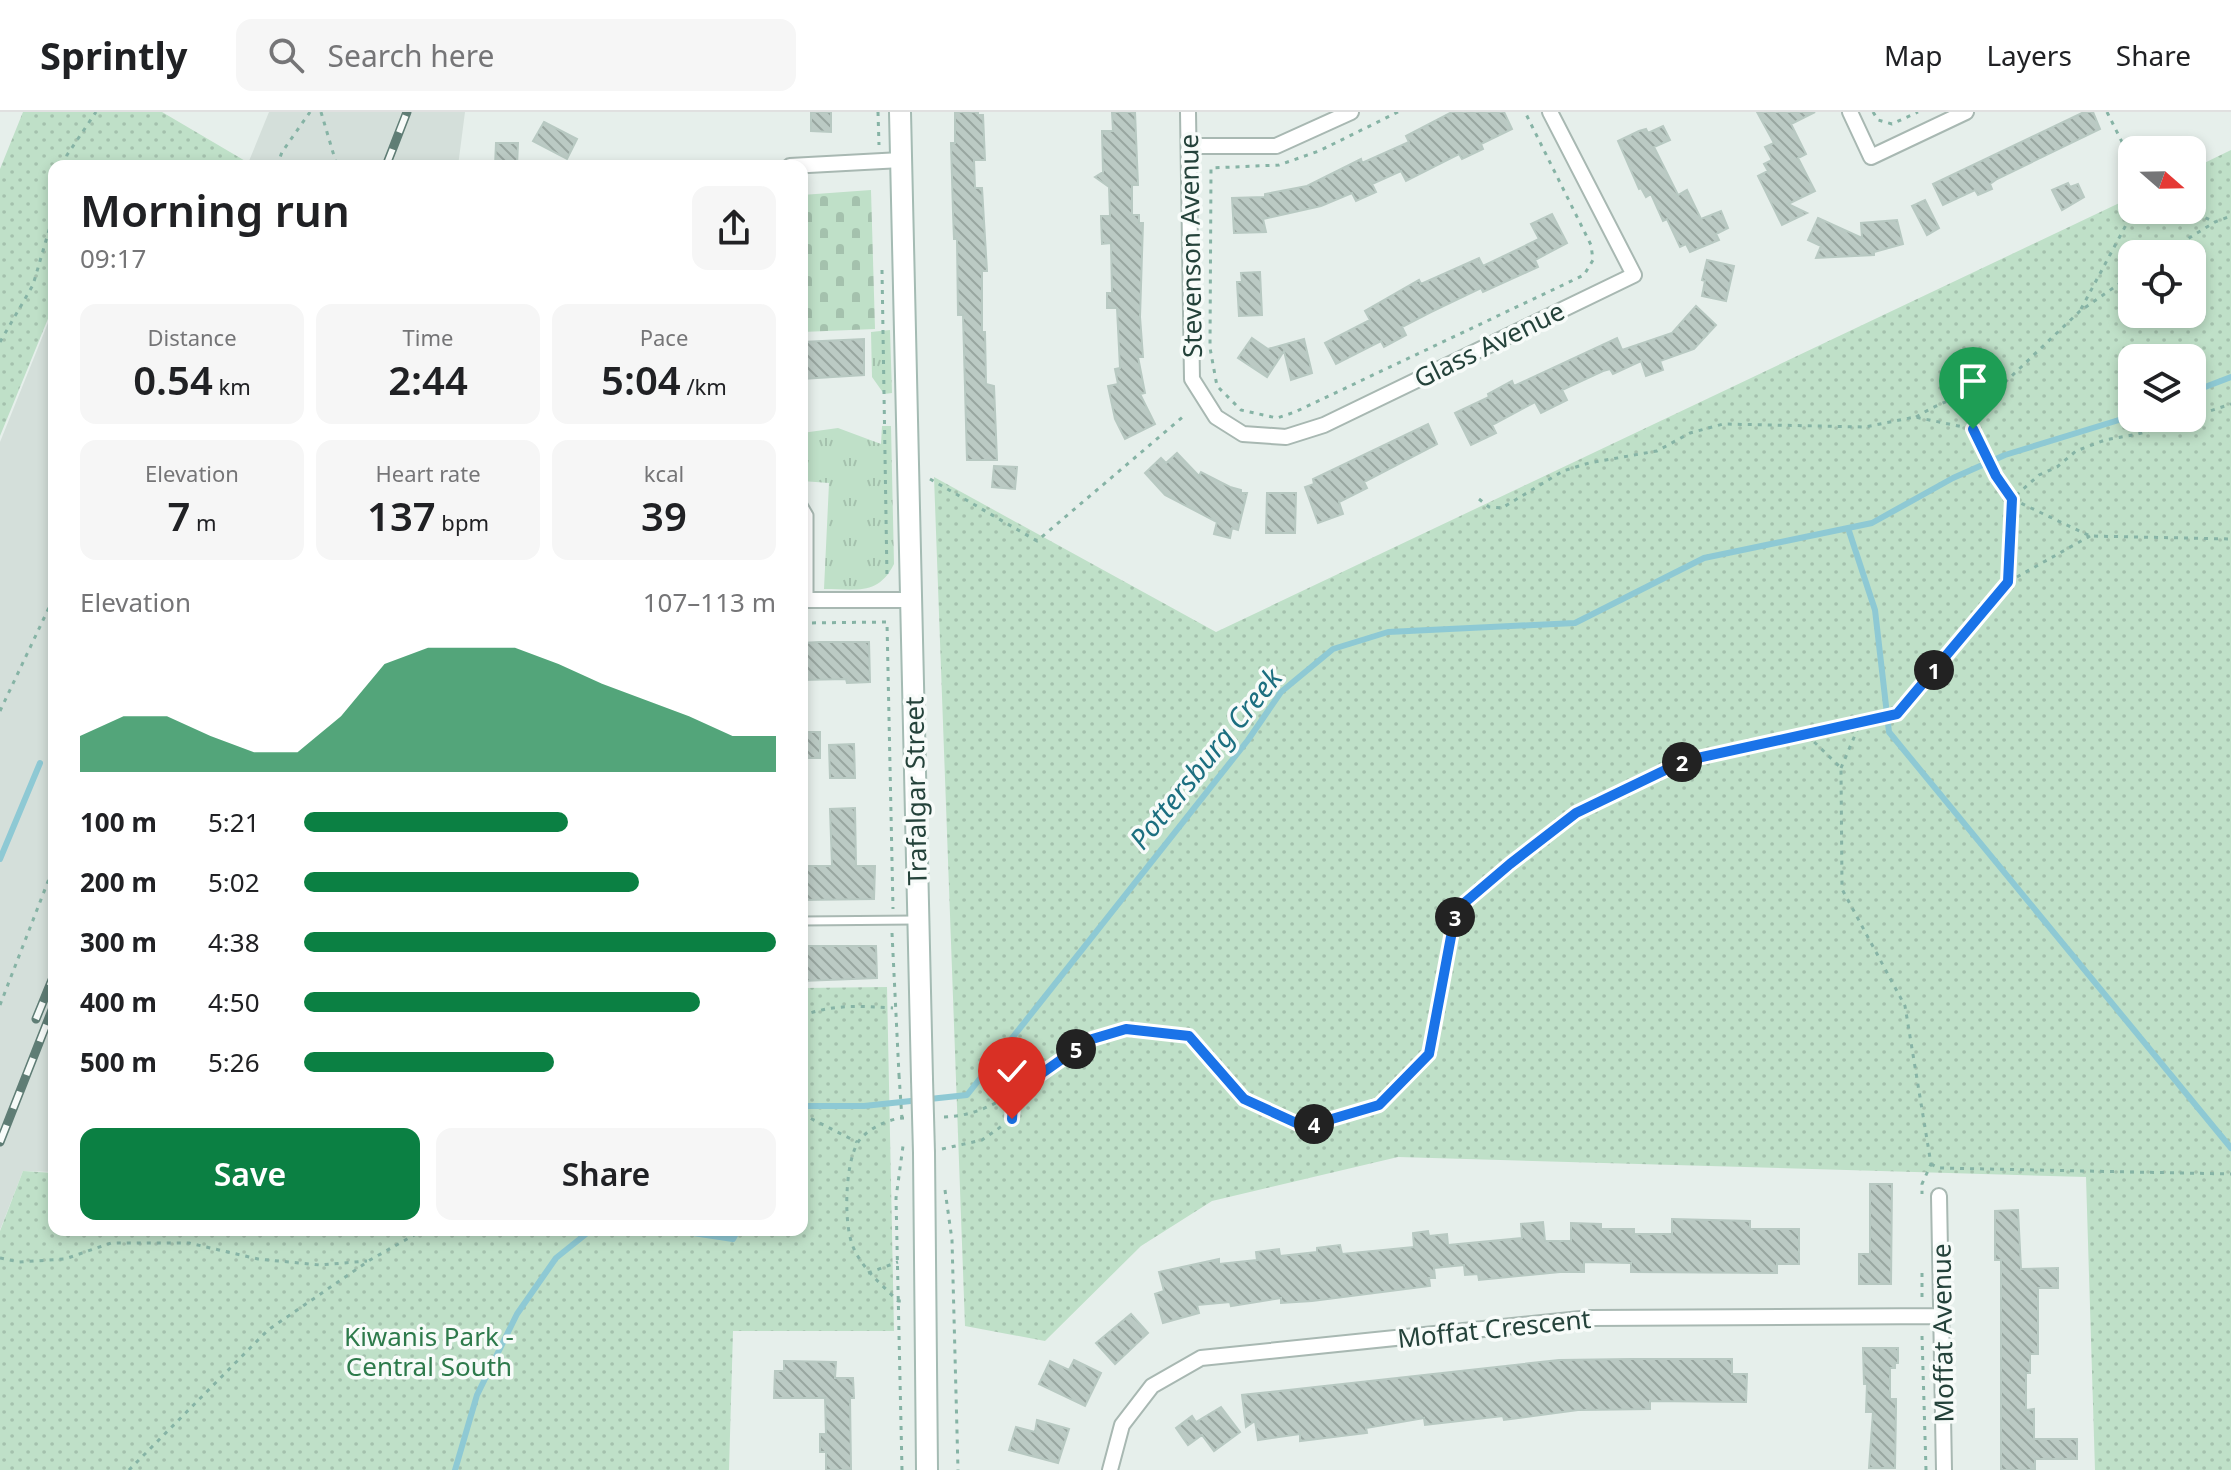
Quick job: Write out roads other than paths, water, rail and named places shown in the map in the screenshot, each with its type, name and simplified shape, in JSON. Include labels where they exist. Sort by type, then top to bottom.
[{"type":"main road","name":"Trafalgar Street","points":[[900,112],[917,920],[922,1079],[932,1151],[926,1301],[927,1470]]},
{"type":"street","name":"Stevenson Avenue","points":[[1188,112],[1192,379]]},
{"type":"street","points":[[1189,146],[1276,146],[1351,112]]},
{"type":"street","name":"Glass Avenue","points":[[1192,379],[1216,417],[1243,434],[1286,437],[1324,425],[1634,275],[1550,112]]},
{"type":"street","points":[[1850,112],[1871,157],[1966,112]]},
{"type":"street","points":[[808,165],[901,160]]},
{"type":"street","points":[[808,600],[910,600]]},
{"type":"street","name":"Moffat Avenue","points":[[1939,1196],[1944,1470]]},
{"type":"street","name":"Moffat Crescent","points":[[1110,1470],[1122,1425],[1152,1386],[1201,1358],[1590,1318],[1941,1316]]},
{"type":"lane","points":[[808,513],[808,543]]},
{"type":"lane","points":[[808,921],[917,920]]},
{"type":"waterway","name":"Pottersburg Creek","points":[[2206,387],[2231,377]]},
{"type":"waterway","name":"Pottersburg Creek","points":[[808,1106],[864,1106],[967,1095],[1248,740],[1281,692],[1333,649],[1388,632],[1575,623],[1704,558],[1872,523],[1953,478],[2005,455],[2118,420]]},
{"type":"waterway","points":[[1848,528],[1875,610],[1889,732],[2231,1148]]},
{"type":"waterway","points":[[0,859],[40,763]]},
{"type":"waterway","name":"Pottersburg Creek","points":[[455,1470],[477,1395],[517,1314],[556,1258],[584,1236]]},
{"type":"waterway","name":"Pottersburg Creek","points":[[713,1236],[733,1239],[735,1236]]},
{"type":"railway","points":[[388,160],[407,112]]},
{"type":"railway","points":[[36,1019],[48,990]]},
{"type":"railway","points":[[0,1142],[48,1020]]},
{"type":"park label","name":"Kiwanis Park - Central South","points":[[429,1351]]}]
